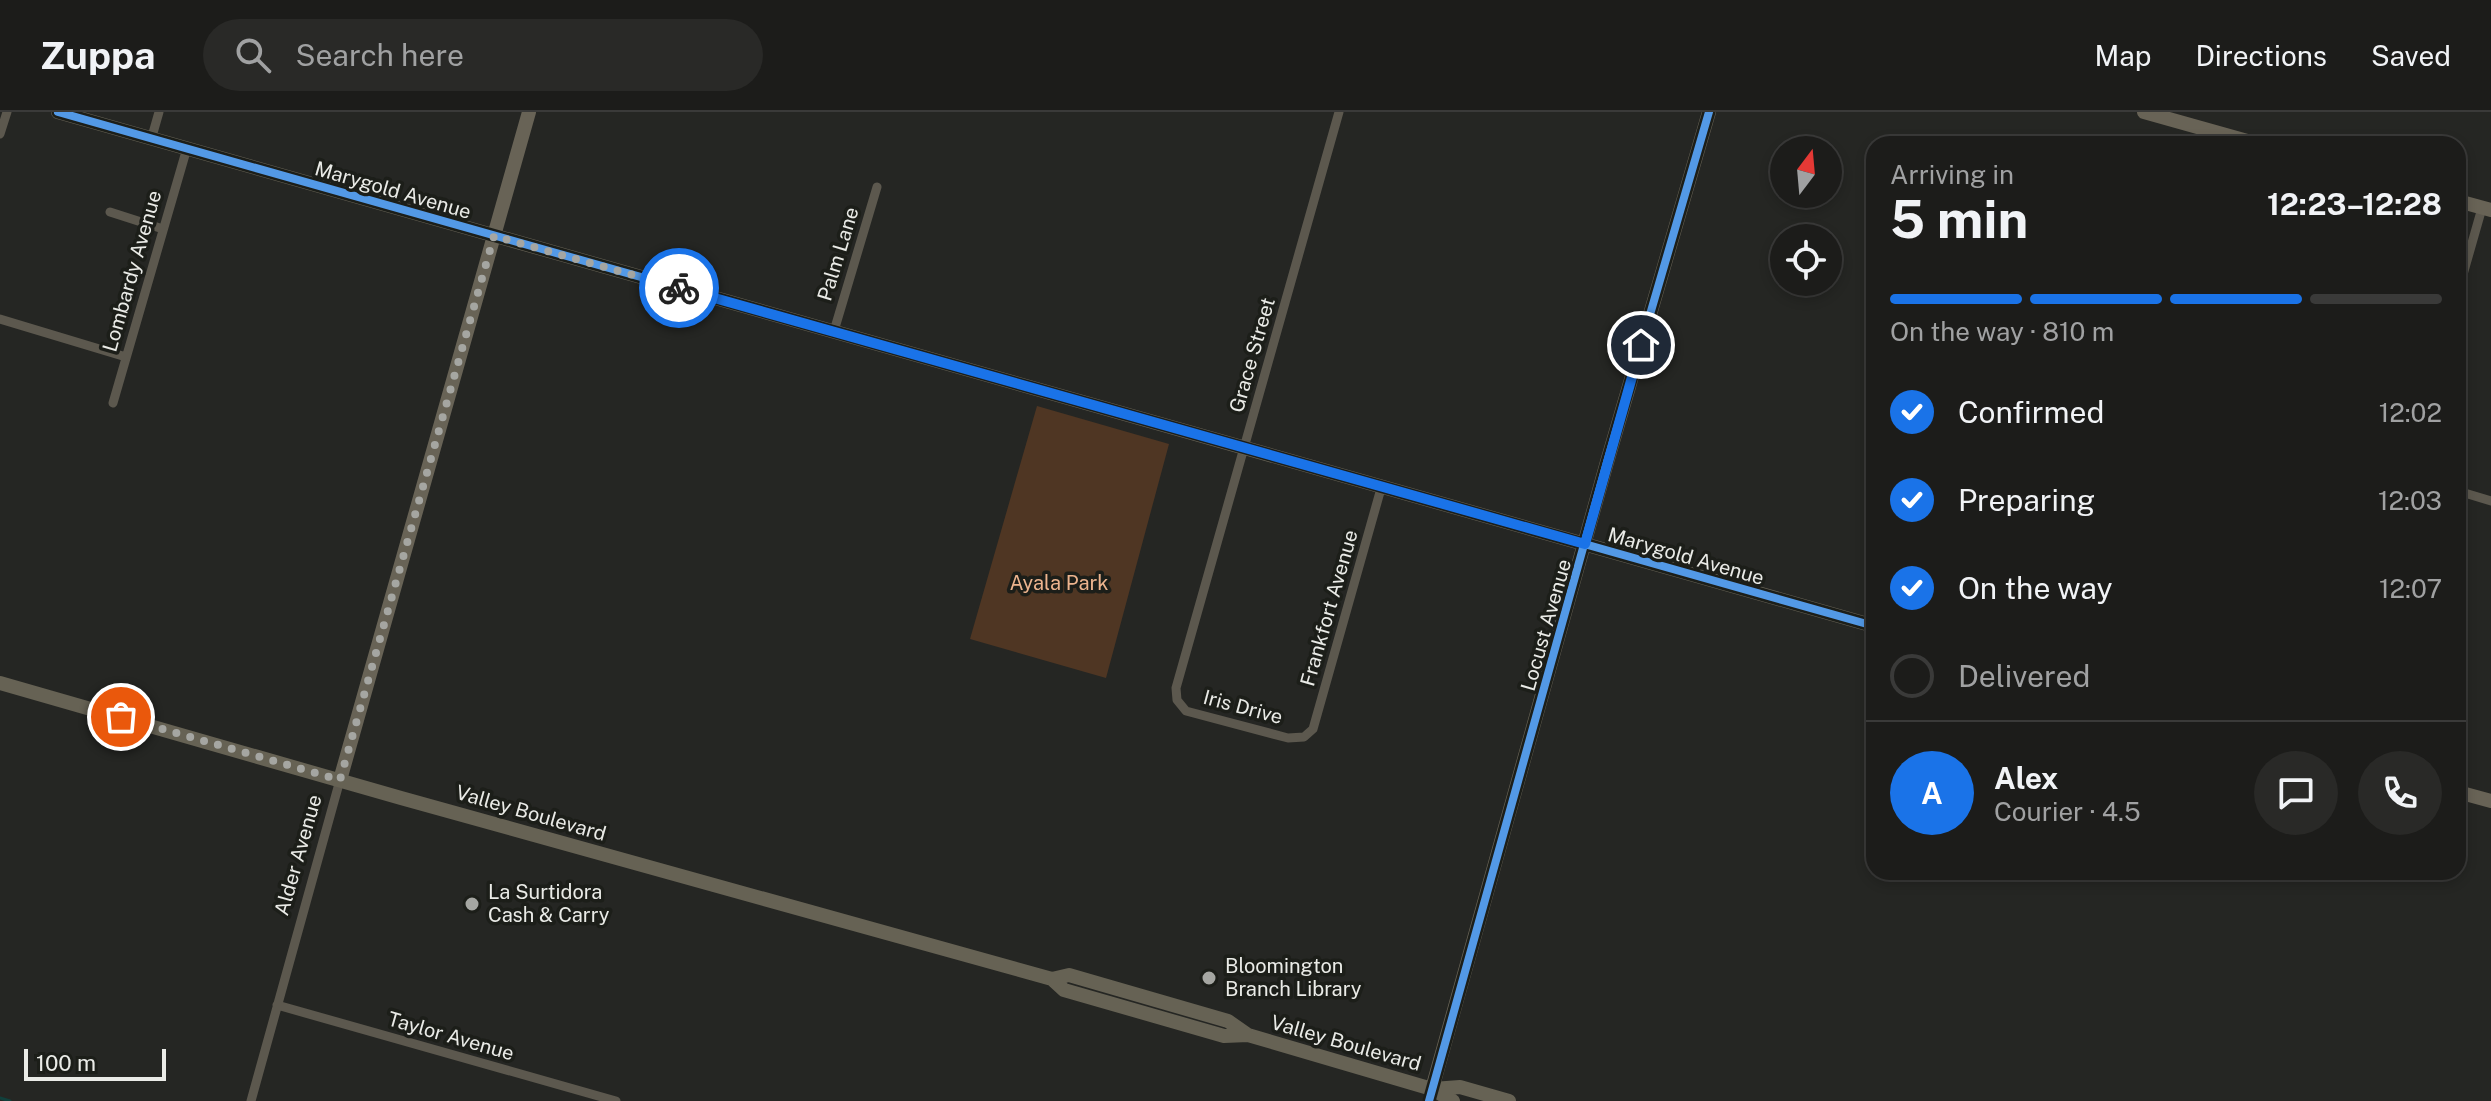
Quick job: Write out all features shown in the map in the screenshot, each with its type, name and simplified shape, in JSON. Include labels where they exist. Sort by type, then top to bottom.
[{"type":"main road","name":"Valley Boulevard","points":[[0,683],[1052,979],[1069,975],[1176,1005],[1228,1021],[1248,1035],[1453,1101]]},
{"type":"main road","name":"Valley Boulevard","points":[[1430,1095],[1460,1087],[1509,1101]]},
{"type":"street","points":[[0,134],[7,112]]},
{"type":"street","name":"Marygold Avenue","points":[[58,112],[1866,624]]},
{"type":"street","points":[[151,140],[159,112]]},
{"type":"street","name":"Alder Avenue","points":[[251,1101],[529,112]]},
{"type":"street","name":"Grace Street","points":[[1177,700],[1176,688],[1339,112]]},
{"type":"street","name":"Locust Avenue","points":[[1430,1095],[1709,112]]},
{"type":"street","points":[[2144,112],[2210,136]]},
{"type":"street","name":"Lombardy Avenue","points":[[113,403],[187,148]]},
{"type":"street","name":"Palm Lane","points":[[834,331],[877,187]]},
{"type":"street","points":[[2466,203],[2487,209],[2466,269]]},
{"type":"street","points":[[110,212],[163,229]]},
{"type":"street","points":[[0,319],[126,357]]},
{"type":"street","name":"Frankfort Avenue","points":[[1304,737],[1313,729],[1317,718],[1382,485]]},
{"type":"street","points":[[2466,493],[2491,501]]},
{"type":"street","name":"Iris Drive","points":[[1177,700],[1186,711],[1288,738],[1304,737]]},
{"type":"street","points":[[2466,794],[2491,801]]},
{"type":"street","name":"Taylor Avenue","points":[[277,1005],[616,1101]]},
{"type":"green space","name":"Ayala Park","points":[[1037,406],[1169,444],[1106,678],[970,639]]},
{"type":"waterway","points":[[0,1098],[10,1101]]},
{"type":"cycle path","points":[[58,112],[1866,624]]},
{"type":"cycle path","points":[[1429,1101],[1607,462],[1709,112]]},
{"type":"way so far","points":[[121,717],[340,780],[494,236],[679,288]]},
{"type":"place","name":"La Surtidora Cash & Carry","points":[[472,904]]},
{"type":"place","name":"Bloomington Branch Library","points":[[1209,978]]},
{"type":"route","points":[[679,288],[1585,544],[1641,345]]}]
